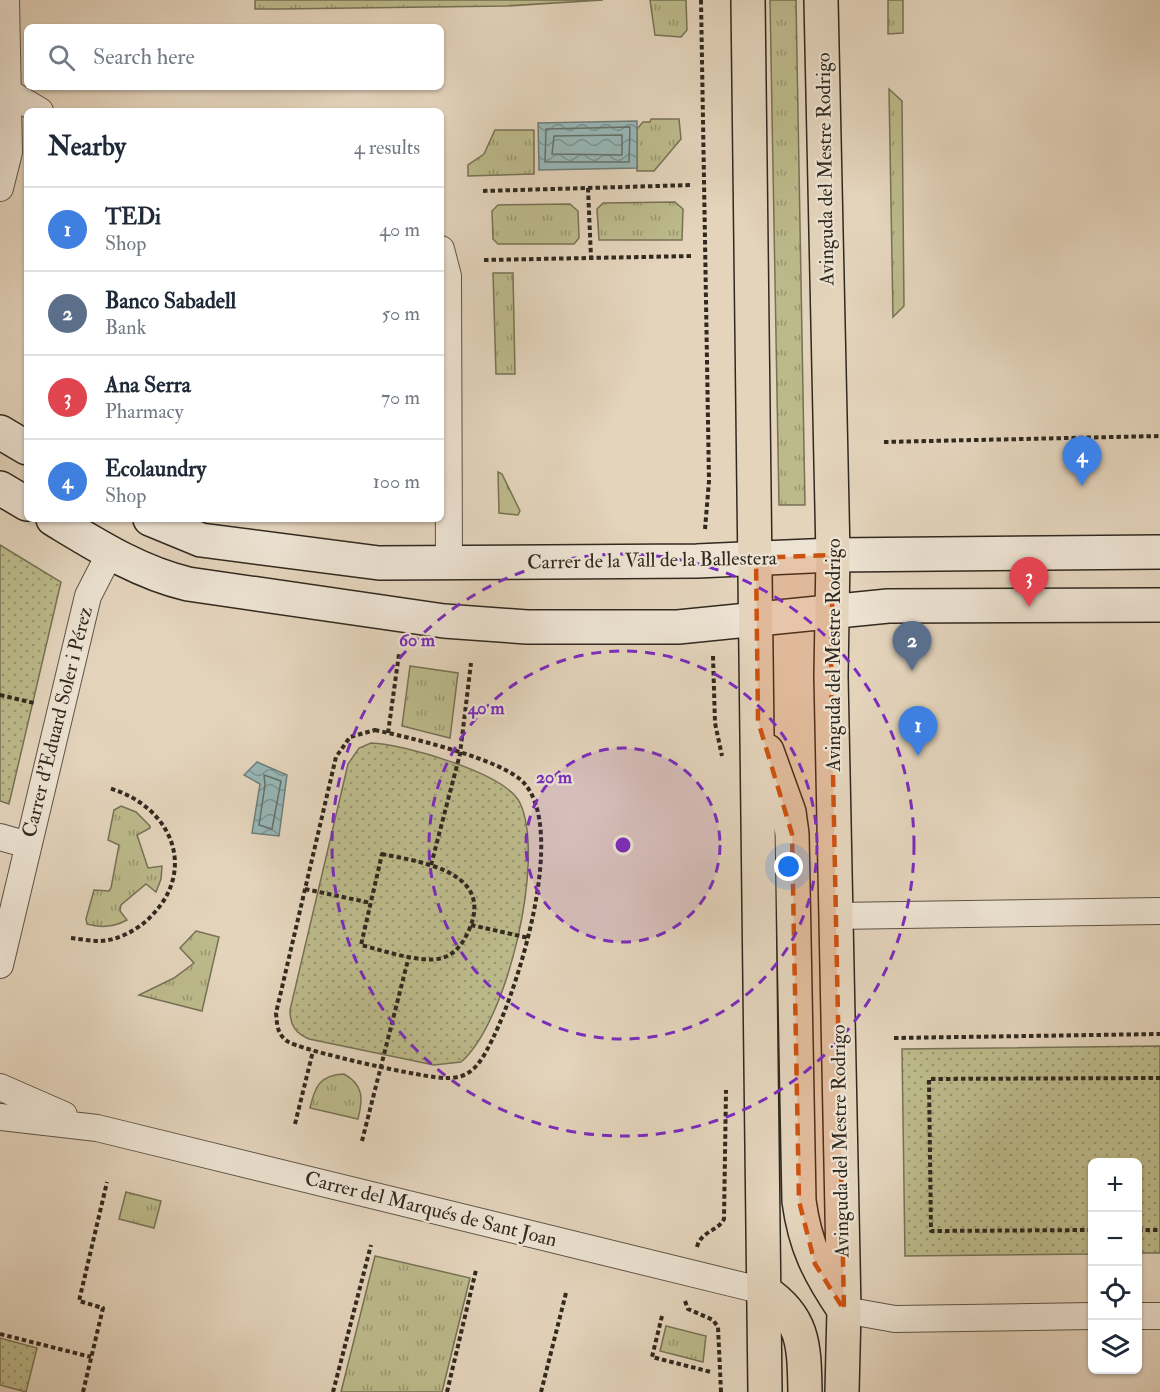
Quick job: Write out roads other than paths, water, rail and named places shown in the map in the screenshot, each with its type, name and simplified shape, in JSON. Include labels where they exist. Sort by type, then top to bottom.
[{"type":"main road","name":"Avinguda del Mestre Rodrigo","points":[[748,0],[765,1392]]},
{"type":"main road","name":"Avinguda del Mestre Rodrigo","points":[[821,0],[833,555],[831,612],[835,916],[844,1310],[842,1392]]},
{"type":"main road","name":"Avinguda del Mestre Rodrigo","points":[[758,721],[789,812],[792,834],[798,1177],[802,1223],[815,1264],[844,1310]]},
{"type":"main road","points":[[764,1291],[780,1302],[800,1332],[805,1392]]},
{"type":"street","points":[[0,188],[9,152],[6,0]]},
{"type":"street","points":[[8,92],[35,108]]},
{"type":"street","points":[[444,261],[448,276],[449,564]]},
{"type":"street","points":[[0,432],[24,446]]},
{"type":"street","points":[[0,488],[24,502]]},
{"type":"street","points":[[58,522],[110,553],[162,578],[188,584],[444,621],[527,627],[678,627],[888,606],[1160,605]]},
{"type":"street","name":"Carrer de la Vall de la Ballestera","points":[[157,522],[201,540],[379,563],[449,564],[833,555],[1160,552]]},
{"type":"street","name":"Carrer d'Eduard Soler i Pérez","points":[[0,965],[87,596],[110,553]]},
{"type":"street","points":[[0,837],[28,845]]},
{"type":"street","points":[[835,916],[1160,911]]},
{"type":"street","name":"Carrer del Marqués de Sant Joan","points":[[0,1087],[97,1128]]},
{"type":"street","name":"Carrer del Marqués de Sant Joan","points":[[0,1117],[97,1128],[764,1291]]},
{"type":"street","points":[[844,1310],[896,1319],[1088,1316]]},
{"type":"street","points":[[1142,1316],[1160,1316]]},
{"type":"water","points":[[637,121],[637,168],[539,170],[538,123]]},
{"type":"water","points":[[257,762],[287,775],[279,836],[252,833],[260,784],[244,775]]},
{"type":"place","name":"Ecolaundry","points":[[1082,486]]},
{"type":"place","name":"Ana Serra","points":[[1029,607]]},
{"type":"place","name":"Banco Sabadell","points":[[912,671]]},
{"type":"place","name":"TEDi","points":[[918,756]]}]
